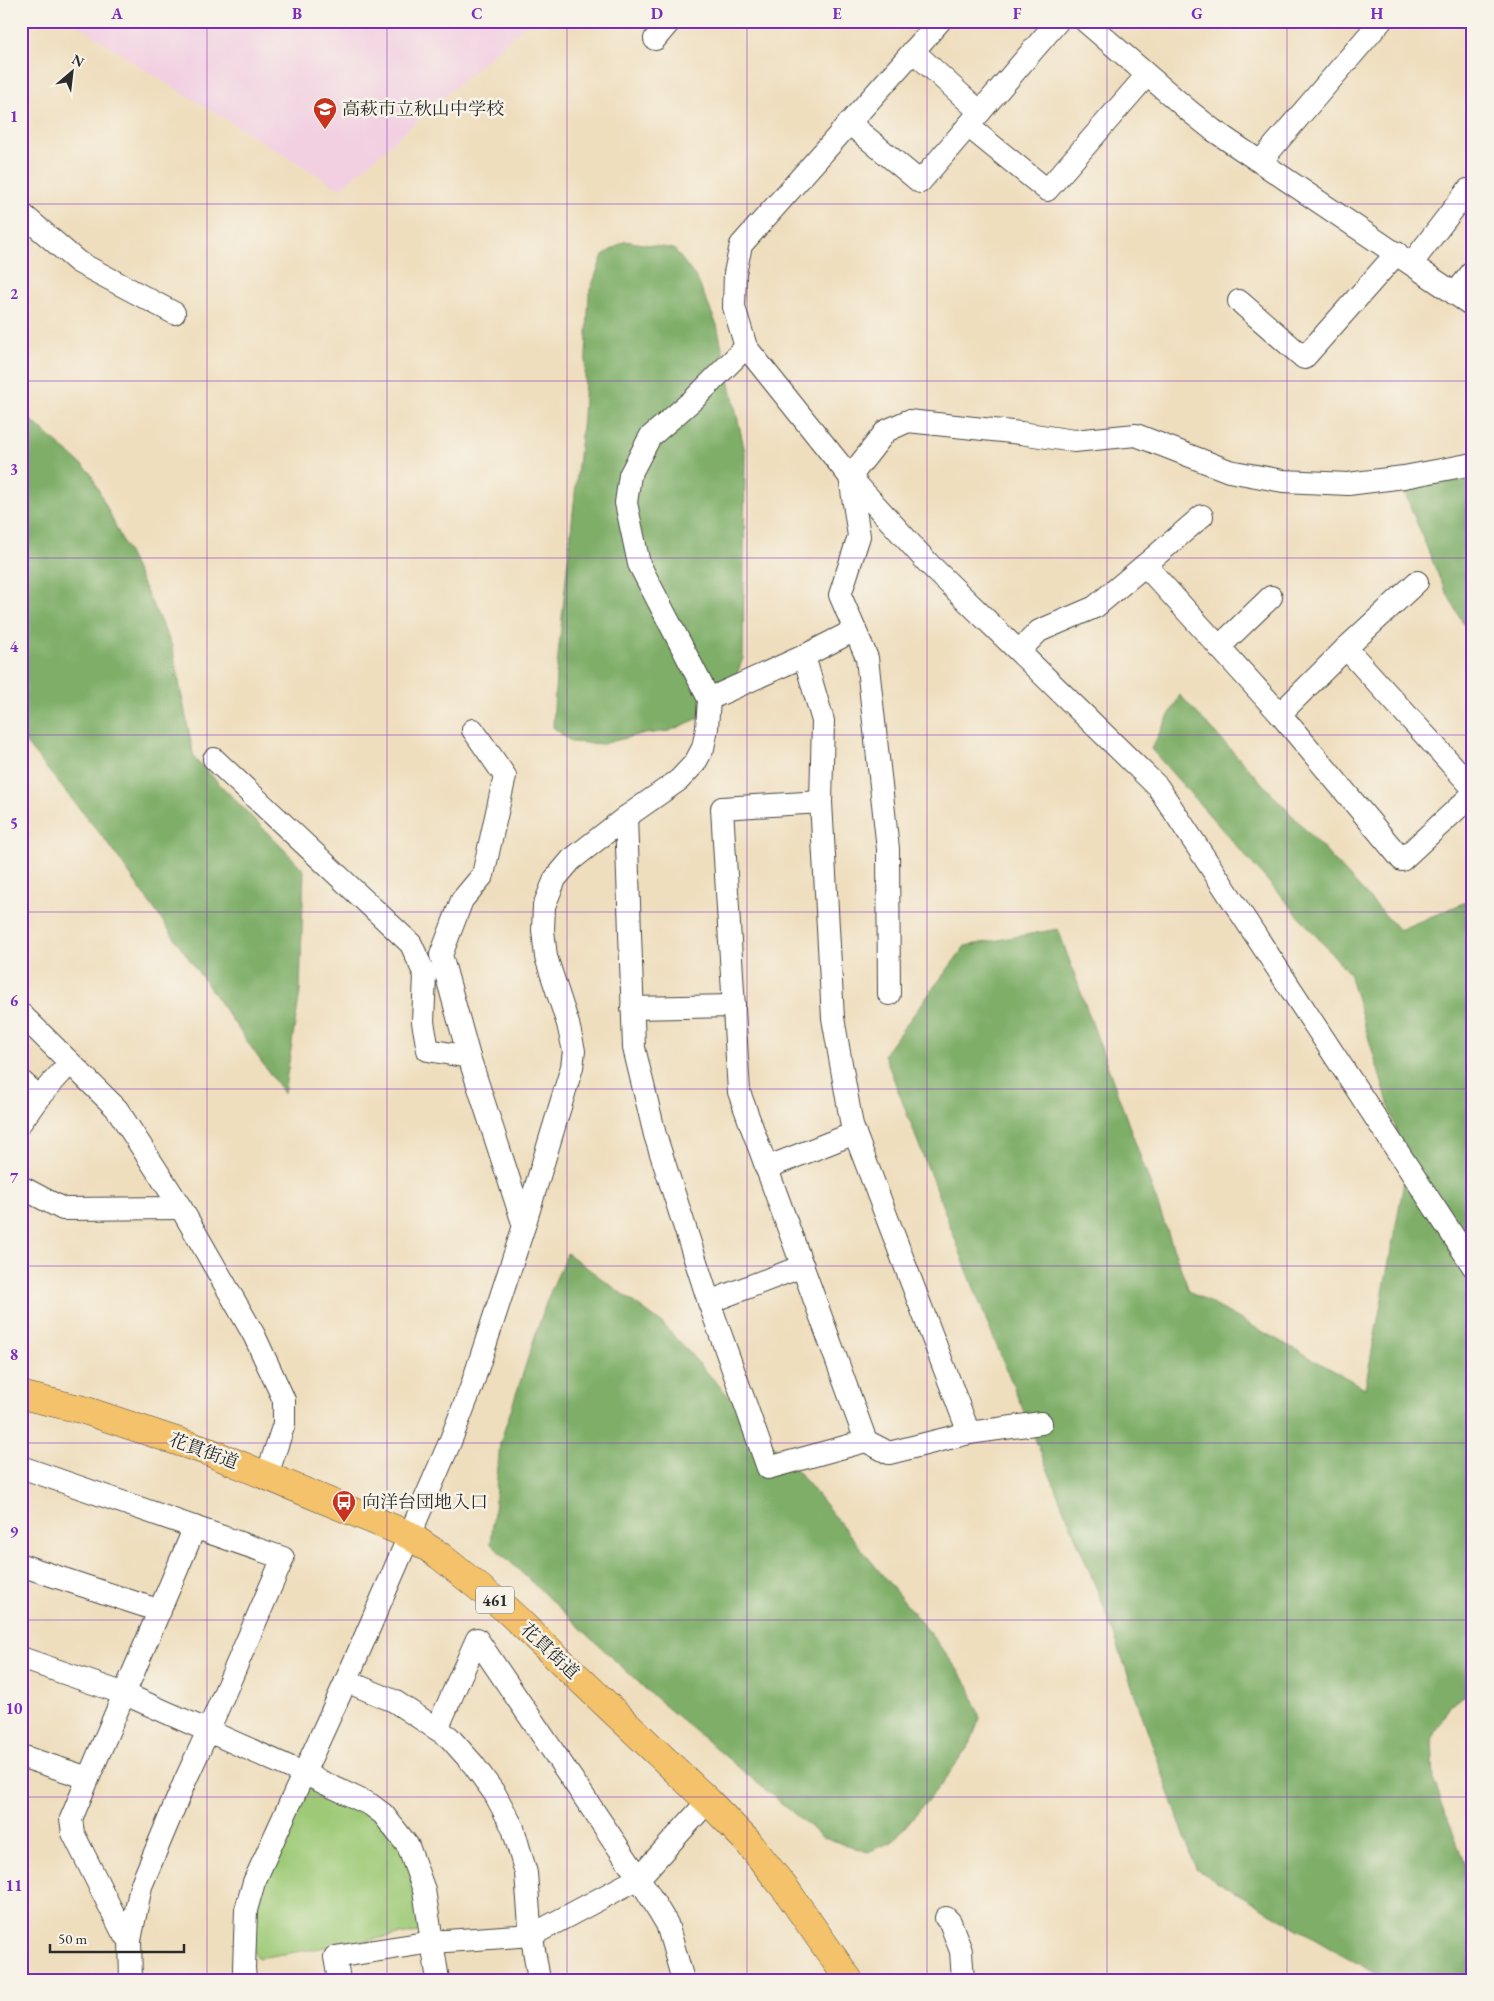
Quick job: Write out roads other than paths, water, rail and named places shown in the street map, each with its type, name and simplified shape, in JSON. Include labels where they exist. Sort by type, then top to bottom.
[{"type":"highway","name":"花貫街道","points":[[21,1396],[84,1410],[137,1426],[267,1475],[409,1535],[440,1556],[507,1610],[748,1842],[787,1892],[849,1980]]},
{"type":"street","points":[[655,39],[670,21]]},
{"type":"street","points":[[940,21],[741,245],[735,273],[734,307],[746,347],[850,478],[928,563],[1158,787],[1473,1266]]},
{"type":"street","points":[[849,123],[920,182],[1058,21]]},
{"type":"street","points":[[1085,21],[1207,125],[1464,300],[1473,271]]},
{"type":"street","points":[[1261,161],[1381,21]]},
{"type":"street","points":[[913,51],[974,119],[1047,190],[1147,75]]},
{"type":"street","points":[[1239,301],[1304,358],[1404,258],[1468,190],[1473,194]]},
{"type":"street","points":[[21,213],[78,262],[174,313]]},
{"type":"street","points":[[245,1980],[246,1910],[254,1882],[305,1774],[450,1442],[471,1388],[568,1083],[574,1051],[568,1024],[546,957],[543,930],[544,906],[555,880],[572,860],[626,817],[679,780],[695,763],[703,748],[707,728],[709,699],[639,564],[626,503],[630,475],[650,437],[694,399],[746,347]]},
{"type":"street","points":[[889,994],[888,849],[867,658],[840,595],[859,536],[850,478],[886,431],[908,421],[1022,433],[1074,441],[1136,434],[1229,471],[1284,481],[1348,484],[1404,478],[1473,464]]},
{"type":"street","points":[[1019,651],[1039,631],[1096,607],[1202,516]]},
{"type":"street","points":[[1145,565],[1280,714],[1402,860],[1473,794]]},
{"type":"street","points":[[1280,714],[1346,648],[1417,582]]},
{"type":"street","points":[[1219,647],[1271,597]]},
{"type":"street","points":[[709,699],[804,656],[855,630]]},
{"type":"street","points":[[1346,648],[1473,788]]},
{"type":"street","points":[[804,656],[823,721],[822,802],[833,1018],[855,1133],[969,1433]]},
{"type":"street","points":[[473,730],[505,776],[483,875],[462,900],[441,955],[469,1057],[524,1226]]},
{"type":"street","points":[[214,759],[411,944],[425,975],[423,1022],[428,1050],[469,1057]]},
{"type":"street","points":[[822,802],[722,808],[739,1092],[866,1441],[889,1453],[969,1433],[1041,1423]]},
{"type":"street","points":[[626,817],[634,1048],[655,1135],[709,1302],[768,1468],[866,1441]]},
{"type":"street","points":[[632,1008],[734,1006]]},
{"type":"street","points":[[21,1014],[117,1109],[181,1208],[254,1335],[284,1400],[284,1424],[267,1475]]},
{"type":"street","points":[[21,1122],[39,1097],[70,1063]]},
{"type":"street","points":[[21,1081],[39,1097]]},
{"type":"street","points":[[766,1168],[855,1133]]},
{"type":"street","points":[[21,1187],[63,1209],[181,1208]]},
{"type":"street","points":[[709,1302],[803,1266]]},
{"type":"street","points":[[21,1467],[283,1558],[185,1780],[141,1886],[130,1940],[131,1980]]},
{"type":"street","points":[[130,1940],[122,1931],[73,1833],[71,1819],[195,1527]]},
{"type":"street","points":[[21,1565],[160,1611]]},
{"type":"street","points":[[437,1730],[477,1639],[639,1878],[666,1924],[683,1980]]},
{"type":"street","points":[[21,1658],[125,1694],[371,1804],[384,1814],[408,1846],[424,1890],[438,1980]]},
{"type":"street","points":[[346,1681],[394,1701],[449,1737],[496,1794],[513,1828],[526,1873],[532,1935],[539,1980]]},
{"type":"street","points":[[21,1756],[88,1778]]},
{"type":"street","points":[[339,1980],[335,1957],[432,1942],[532,1935],[639,1878],[708,1802]]},
{"type":"street","points":[[946,1918],[950,1922],[961,1951],[963,1980]]},
{"type":"place","name":"高萩市立秋山中学校","points":[[325,130]]},
{"type":"place","name":"向洋台団地入口","points":[[344,1523]]}]
